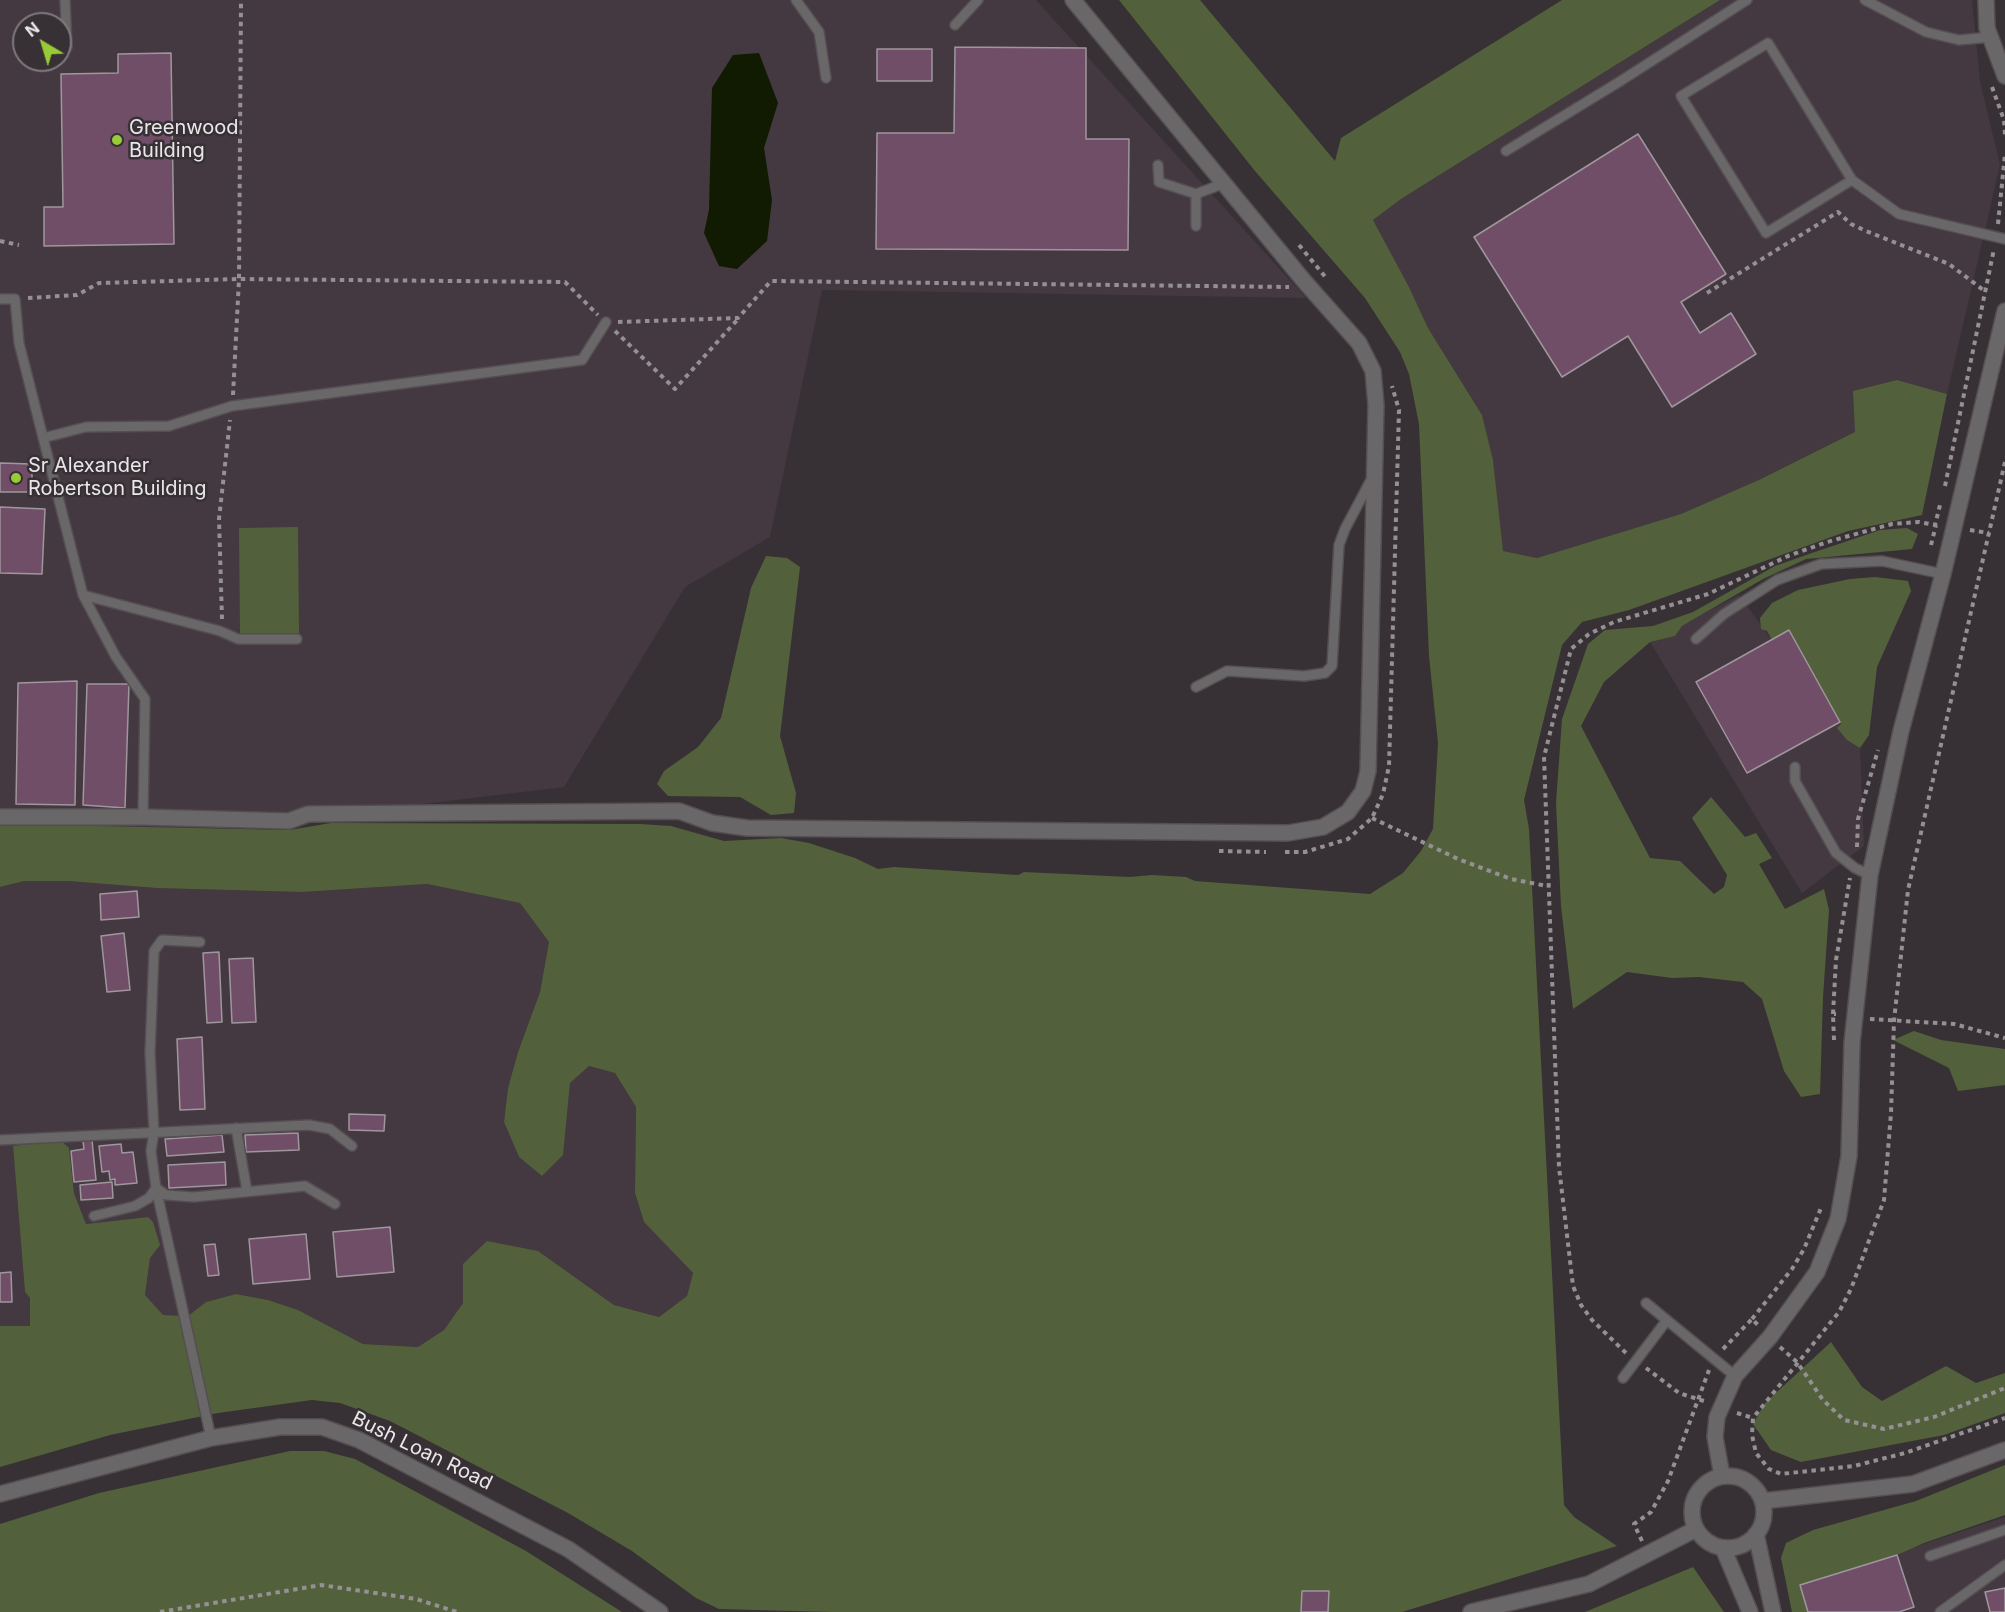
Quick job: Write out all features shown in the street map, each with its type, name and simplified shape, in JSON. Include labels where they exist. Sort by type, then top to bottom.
[{"type":"street","points":[[0,817],[143,817],[289,821],[308,814],[680,811],[712,823],[747,828],[1288,833],[1323,827],[1348,812],[1363,791],[1368,771],[1376,405],[1373,371],[1359,343],[1304,281],[1073,0]]},
{"type":"street","points":[[1986,0],[1990,37],[2005,76]]},
{"type":"street","points":[[1722,1476],[1715,1437],[1717,1417],[1735,1376],[1770,1337],[1817,1272],[1838,1220],[1849,1156],[1855,1018],[1870,875],[1901,732],[1943,574],[2005,311]]},
{"type":"street","name":"Bush Loan Road","points":[[0,1494],[211,1438],[280,1427],[322,1427],[359,1440],[568,1549],[660,1612]]},
{"type":"street","points":[[1763,1501],[1913,1484],[2005,1450]]},
{"type":"street","points":[[1722,1476],[1735,1476],[1747,1481],[1757,1489],[1763,1501],[1762,1524],[1756,1534],[1742,1545],[1724,1548],[1713,1545],[1696,1529],[1692,1516],[1693,1502],[1699,1490],[1709,1480],[1722,1476]]},
{"type":"street","points":[[1471,1612],[1589,1584],[1649,1556],[1696,1529]]},
{"type":"street","points":[[1756,1534],[1758,1555],[1773,1612]]},
{"type":"street","points":[[1724,1548],[1750,1612]]},
{"type":"lane","points":[[796,0],[819,32],[826,78]]},
{"type":"lane","points":[[955,25],[978,0]]},
{"type":"lane","points":[[1506,151],[1747,0]]},
{"type":"lane","points":[[1865,0],[1926,32],[1959,40],[1990,37]]},
{"type":"lane","points":[[1852,180],[1766,233],[1681,96],[1767,43],[1852,180],[1899,213],[2001,239]]},
{"type":"lane","points":[[1158,165],[1159,182],[1196,194],[1225,183]]},
{"type":"lane","points":[[1196,194],[1196,225]]},
{"type":"lane","points":[[0,299],[15,299],[19,343],[83,595],[116,657],[145,699],[143,817]]},
{"type":"lane","points":[[43,438],[86,427],[170,426],[232,406],[582,360],[606,322]]},
{"type":"lane","points":[[1196,687],[1227,671],[1304,676],[1325,673],[1332,666],[1339,545],[1375,471]]},
{"type":"lane","points":[[1696,639],[1724,614],[1777,580],[1821,564],[1882,561],[1943,574]]},
{"type":"lane","points":[[83,595],[220,631],[238,639],[297,639]]},
{"type":"lane","points":[[1795,767],[1795,781],[1836,853],[1852,866],[1870,875]]},
{"type":"lane","points":[[200,942],[162,940],[154,951],[150,1053],[154,1132],[151,1151],[156,1188],[211,1438]]},
{"type":"lane","points":[[0,1140],[309,1125],[330,1129],[352,1146]]},
{"type":"lane","points":[[236,1128],[247,1191]]},
{"type":"lane","points":[[156,1188],[166,1195],[177,1197],[225,1196],[247,1191],[305,1186],[335,1204]]},
{"type":"lane","points":[[94,1216],[135,1206],[149,1198],[156,1188]]},
{"type":"lane","points":[[1646,1303],[1735,1376]]},
{"type":"lane","points":[[1623,1378],[1667,1320]]},
{"type":"lane","points":[[1930,1556],[2005,1530]]},
{"type":"lane","points":[[1940,1612],[2005,1565]]},
{"type":"path","points":[[220,631],[219,519],[232,406],[239,279],[241,0]]},
{"type":"path","points":[[1944,489],[1986,292],[2001,239],[2005,154]]},
{"type":"path","points":[[1707,293],[1838,212],[1851,224],[1866,231],[1950,264],[1986,292]]},
{"type":"path","points":[[0,241],[19,245]]},
{"type":"path","points":[[1296,242],[1333,286]]},
{"type":"path","points":[[15,299],[77,295],[99,283],[239,279],[565,282],[675,389],[771,281],[1295,287],[1319,269]]},
{"type":"path","points":[[606,322],[738,318]]},
{"type":"path","points":[[1283,852],[1305,852],[1348,838],[1372,818],[1383,794],[1389,766],[1399,410],[1391,381]]},
{"type":"path","points":[[2005,462],[1935,762],[1908,890],[1894,1021],[1891,1113],[1884,1200],[1847,1297],[1839,1312],[1753,1418],[1756,1454],[1769,1469],[1781,1474],[1854,1466],[1905,1453],[2005,1418]]},
{"type":"path","points":[[1935,525],[1942,498]]},
{"type":"path","points":[[1372,818],[1458,859],[1512,879],[1547,886]]},
{"type":"path","points":[[1546,822],[1559,1167],[1573,1286],[1581,1305],[1600,1330],[1679,1393],[1697,1398]]},
{"type":"path","points":[[1217,851],[1272,852]]},
{"type":"path","points":[[1835,1048],[1833,1014],[1839,935],[1852,866]]},
{"type":"path","points":[[1833,1014],[1855,1018],[1954,1024],[2005,1038]]},
{"type":"path","points":[[1649,1556],[1634,1524],[1655,1506],[1684,1440],[1697,1398],[1715,1360],[1777,1290],[1804,1249],[1826,1196]]},
{"type":"path","points":[[1752,1320],[1797,1362],[1822,1400],[1844,1420],[1884,1428],[1934,1417],[2005,1388]]},
{"type":"path","points":[[160,1612],[321,1585],[416,1599],[457,1612]]},
{"type":"shaded area","points":[[0,0],[1036,0],[1306,298],[822,290],[770,537],[685,587],[564,787],[265,823],[0,844]]},
{"type":"shaded area","points":[[1119,0],[1200,0],[1335,161],[1341,138],[1562,0],[1720,0],[1401,199],[1373,220],[1428,328],[1482,415],[1493,460],[1503,551],[1537,558],[1681,514],[1761,479],[1855,432],[1853,391],[1897,380],[1947,394],[1922,515],[1848,531],[1629,610],[1582,622],[1562,645],[1524,800],[1529,829],[1564,1505],[1574,1517],[1617,1546],[1402,1612],[832,1612],[719,1609],[696,1598],[632,1551],[568,1513],[390,1421],[340,1403],[312,1400],[218,1413],[110,1435],[0,1467],[0,1326],[30,1326],[30,1298],[25,1292],[13,1146],[60,1140],[69,1148],[74,1193],[86,1224],[148,1217],[153,1222],[160,1245],[150,1258],[145,1295],[163,1315],[188,1316],[206,1302],[236,1294],[268,1300],[298,1310],[363,1344],[418,1347],[444,1330],[463,1303],[463,1264],[487,1241],[538,1251],[614,1305],[659,1317],[687,1296],[693,1273],[644,1222],[635,1193],[636,1107],[615,1073],[589,1066],[570,1083],[563,1155],[542,1176],[519,1157],[504,1122],[508,1088],[518,1052],[540,992],[549,942],[520,903],[427,884],[302,892],[156,888],[68,881],[24,881],[0,887],[0,824],[290,830],[331,823],[640,824],[671,826],[724,841],[781,838],[809,843],[855,858],[878,869],[894,867],[1018,875],[1024,872],[1130,877],[1152,875],[1186,877],[1195,881],[1370,894],[1403,873],[1421,851],[1433,829],[1438,743],[1429,656],[1419,424],[1409,374],[1400,352],[1365,298],[1255,171]]},
{"type":"shaded area","points":[[1720,0],[1972,0],[1980,81],[2000,165],[1947,394],[1897,380],[1855,432],[1761,479],[1681,514],[1537,558],[1502,551],[1493,461],[1482,415],[1428,328],[1373,220],[1401,199]]},
{"type":"shaded area","points":[[759,53],[778,103],[764,148],[772,200],[767,241],[737,269],[719,266],[704,233],[709,210],[712,88],[733,55]]},
{"type":"shaded area","points":[[298,527],[299,633],[240,634],[239,528]]},
{"type":"shaded area","points":[[1907,528],[1918,534],[1912,549],[1806,559],[1763,579],[1682,626],[1675,636],[1650,642],[1604,682],[1581,726],[1650,858],[1680,861],[1714,894],[1724,887],[1727,875],[1692,818],[1711,797],[1745,837],[1756,833],[1772,858],[1759,864],[1785,909],[1824,889],[1829,910],[1820,1094],[1801,1097],[1784,1071],[1762,999],[1743,982],[1699,977],[1672,978],[1627,972],[1573,1009],[1561,906],[1556,803],[1562,719],[1588,644],[1605,630],[1653,626],[1693,612],[1775,566],[1880,530]]},
{"type":"shaded area","points":[[766,556],[787,558],[800,567],[780,736],[796,793],[794,813],[771,815],[740,797],[668,796],[657,784],[664,771],[698,747],[721,718],[751,588]]},
{"type":"shaded area","points":[[1875,577],[1908,581],[1911,591],[1877,667],[1869,735],[1860,748],[1847,740],[1837,728],[1841,724],[1789,630],[1772,640],[1767,631],[1761,629],[1760,618],[1772,603],[1798,590],[1850,579]]},
{"type":"shaded area","points":[[1739,595],[1772,640],[1789,630],[1841,724],[1838,728],[1860,748],[1864,846],[1802,893],[1650,642]]},
{"type":"shaded area","points":[[24,881],[302,892],[427,884],[520,903],[549,942],[540,992],[518,1052],[508,1088],[504,1122],[519,1157],[543,1176],[566,1119],[570,1083],[589,1066],[615,1073],[636,1107],[635,1193],[644,1222],[693,1273],[687,1296],[659,1317],[614,1305],[538,1251],[463,1264],[463,1303],[444,1330],[418,1347],[363,1344],[298,1310],[268,1300],[236,1294],[206,1302],[188,1316],[162,1315],[145,1295],[150,1258],[159,1245],[148,1217],[86,1224],[74,1193],[69,1148],[13,1146],[25,1292],[30,1298],[30,1327],[0,1326],[0,887]]},
{"type":"shaded area","points":[[1914,1031],[1941,1040],[2005,1049],[2005,1085],[1958,1091],[1949,1068],[1893,1040]]},
{"type":"shaded area","points":[[1831,1342],[1862,1387],[1882,1401],[1946,1366],[1976,1383],[2005,1373],[2005,1413],[1944,1435],[1801,1462],[1771,1450],[1753,1424],[1765,1403]]},
{"type":"shaded area","points":[[290,1451],[324,1451],[355,1459],[526,1551],[622,1612],[0,1612],[0,1524],[99,1493]]},
{"type":"shaded area","points":[[2005,1465],[2005,1515],[1924,1543],[1897,1555],[1800,1585],[1808,1612],[1792,1612],[1781,1558],[1786,1543],[1813,1530],[1916,1501]]},
{"type":"shaded area","points":[[2005,1517],[2005,1612],[1808,1612],[1800,1585]]},
{"type":"shaded area","points":[[1693,1567],[1724,1612],[1585,1612]]},
{"type":"building","points":[[955,47],[1086,48],[1086,139],[1129,139],[1128,250],[876,249],[877,133],[954,133]]},
{"type":"building","points":[[877,49],[932,49],[932,81],[877,81]]},
{"type":"building","name":"Greenwood Building","points":[[171,53],[174,244],[44,246],[44,207],[63,207],[61,74],[118,73],[118,54]]},
{"type":"building","points":[[1638,134],[1726,274],[1681,302],[1700,333],[1731,313],[1756,354],[1672,407],[1628,336],[1562,377],[1474,237]]},
{"type":"building","name":"Sr Alexander Robertson Building","points":[[0,463],[32,464],[32,492],[0,492]]},
{"type":"building","points":[[0,507],[45,509],[42,574],[0,573]]},
{"type":"building","points":[[1789,630],[1840,722],[1747,773],[1696,682]]},
{"type":"building","points":[[77,681],[75,805],[16,804],[18,683]]},
{"type":"building","points":[[87,684],[129,684],[125,808],[83,805]]},
{"type":"building","points":[[137,891],[139,917],[101,920],[100,894]]},
{"type":"building","points":[[124,933],[130,990],[107,992],[101,936]]},
{"type":"building","points":[[219,952],[222,1022],[207,1023],[203,953]]},
{"type":"building","points":[[253,958],[256,1022],[232,1023],[229,959]]},
{"type":"building","points":[[202,1037],[205,1109],[180,1110],[177,1039]]},
{"type":"building","points":[[349,1114],[385,1115],[384,1131],[349,1130]]},
{"type":"building","points":[[298,1133],[299,1150],[246,1152],[245,1135]]},
{"type":"building","points":[[222,1135],[224,1152],[167,1156],[165,1139]]},
{"type":"building","points":[[92,1140],[96,1180],[74,1182],[71,1151],[84,1149],[83,1141]]},
{"type":"building","points":[[121,1144],[122,1153],[133,1152],[137,1183],[115,1185],[115,1179],[110,1180],[109,1171],[102,1172],[99,1146]]},
{"type":"building","points":[[225,1162],[226,1185],[169,1188],[168,1165]]},
{"type":"building","points":[[112,1182],[113,1198],[81,1200],[80,1185]]},
{"type":"building","points":[[390,1227],[394,1272],[337,1277],[333,1232]]},
{"type":"building","points":[[306,1234],[310,1279],[253,1284],[249,1239]]},
{"type":"building","points":[[215,1244],[219,1275],[208,1276],[204,1245]]},
{"type":"building","points":[[11,1272],[12,1302],[0,1302],[0,1273]]},
{"type":"building","points":[[1897,1555],[1914,1607],[1899,1612],[1808,1612],[1800,1585]]},
{"type":"building","points":[[2005,1588],[2005,1612],[1990,1612],[1985,1592]]},
{"type":"building","points":[[1302,1591],[1329,1591],[1328,1612],[1301,1612]]},
{"type":"place","name":"Greenwood Building","points":[[117,140]]},
{"type":"place","name":"Sr Alexander Robertson Building","points":[[16,478]]}]
